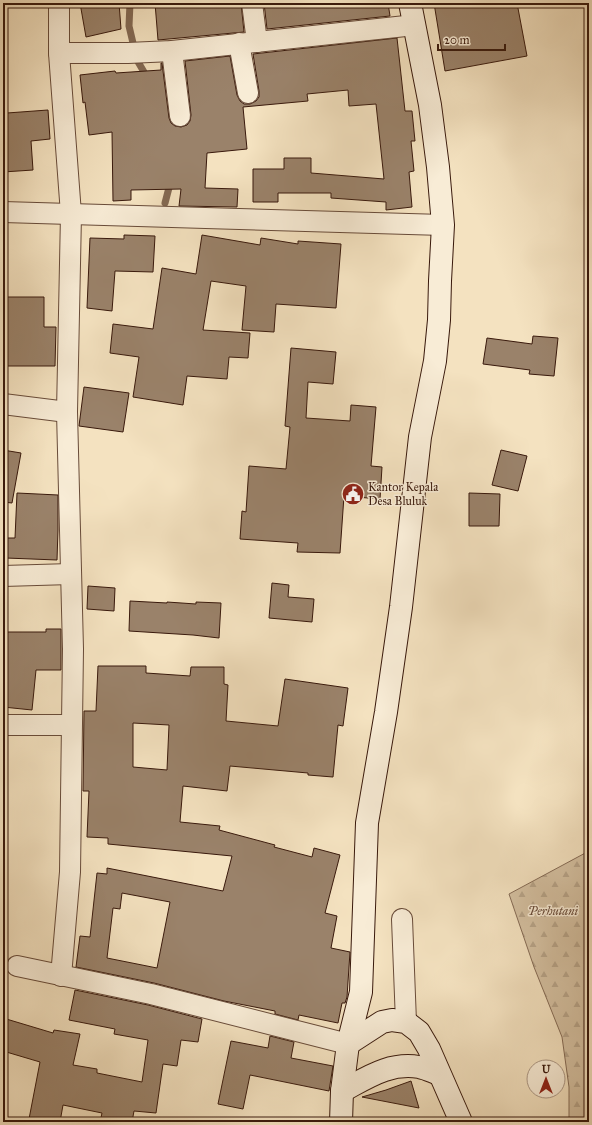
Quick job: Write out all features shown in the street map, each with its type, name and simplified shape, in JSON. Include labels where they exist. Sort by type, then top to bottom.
[{"type":"main road","points":[[341,1122],[342,1091],[348,1044],[361,992],[367,823],[386,712],[401,607],[420,438],[436,354],[439,320],[443,225],[438,167],[430,105],[410,3]]},
{"type":"main road","points":[[348,1044],[382,1022],[392,1020],[406,1022],[419,1032],[430,1050],[460,1122]]},
{"type":"main road","points":[[342,1091],[383,1069],[419,1067],[439,1074]]},
{"type":"street","points":[[59,3],[59,54],[71,214],[67,412],[73,649],[70,872],[61,976]]},
{"type":"street","points":[[248,93],[248,43],[252,3]]},
{"type":"street","points":[[59,54],[128,54],[172,51],[415,25]]},
{"type":"street","points":[[172,51],[180,116]]},
{"type":"street","points":[[3,212],[443,225]]},
{"type":"street","points":[[3,404],[67,412]]},
{"type":"street","points":[[3,576],[71,574]]},
{"type":"street","points":[[3,725],[71,725]]},
{"type":"street","points":[[402,919],[406,1022]]},
{"type":"street","points":[[17,966],[151,994],[348,1044]]},
{"type":"green space","name":"Perhutani","points":[[589,851],[589,1122],[569,1122],[569,1087],[562,1037],[534,967],[509,894]]},
{"type":"building","points":[[80,3],[119,3],[121,29],[86,37]]},
{"type":"building","points":[[155,3],[241,3],[244,32],[158,40]]},
{"type":"building","points":[[264,3],[388,3],[390,16],[267,29]]},
{"type":"building","points":[[434,3],[517,3],[527,56],[445,71]]},
{"type":"building","points":[[397,38],[405,111],[412,111],[415,141],[411,141],[414,171],[409,172],[412,207],[386,210],[386,202],[331,198],[331,193],[278,193],[278,202],[253,202],[253,169],[284,169],[284,158],[311,158],[311,173],[384,179],[376,104],[349,106],[348,90],[307,94],[308,101],[243,107],[247,149],[207,153],[205,188],[238,189],[237,207],[179,206],[181,189],[131,190],[131,200],[113,201],[112,132],[89,135],[80,75],[115,71],[116,73],[161,70],[162,63],[169,118],[171,123],[175,126],[181,127],[187,125],[190,121],[191,115],[185,61],[230,56],[237,95],[240,101],[244,104],[250,104],[256,101],[259,97],[253,54]]},
{"type":"building","points":[[48,110],[50,139],[31,141],[33,170],[3,172],[3,122],[7,122],[7,113]]},
{"type":"building","points":[[124,235],[155,236],[153,272],[115,271],[112,311],[87,308],[90,238],[124,239]]},
{"type":"building","points":[[202,235],[260,245],[261,238],[298,244],[298,241],[341,244],[336,308],[276,304],[274,332],[242,330],[246,286],[211,281],[203,330],[250,333],[248,358],[229,357],[227,379],[187,376],[183,405],[133,397],[139,357],[110,353],[113,324],[153,329],[162,268],[196,274]]},
{"type":"building","points":[[6,297],[44,297],[44,327],[56,327],[55,366],[4,366]]},
{"type":"building","points":[[533,336],[558,338],[554,376],[529,374],[530,370],[483,364],[487,338],[532,344]]},
{"type":"building","points":[[291,348],[336,352],[333,384],[308,382],[306,418],[350,421],[351,405],[376,407],[371,466],[382,467],[380,499],[344,496],[340,553],[297,552],[298,543],[240,539],[242,511],[246,512],[249,466],[286,469],[290,427],[285,426]]},
{"type":"building","points":[[84,387],[129,393],[123,432],[79,426]]},
{"type":"building","points":[[3,450],[21,453],[12,503],[3,502]]},
{"type":"building","points":[[501,450],[527,456],[518,491],[492,485]]},
{"type":"building","points":[[17,493],[58,495],[57,560],[6,558],[7,538],[15,538]]},
{"type":"building","points":[[469,493],[500,494],[499,526],[469,526]]},
{"type":"building","points":[[272,583],[289,585],[288,597],[314,599],[312,622],[269,618]]},
{"type":"building","points":[[88,586],[115,588],[114,611],[87,609]]},
{"type":"building","points":[[130,601],[196,604],[196,602],[221,603],[219,638],[129,631]]},
{"type":"building","points":[[46,629],[61,629],[61,670],[36,670],[32,710],[3,707],[3,632],[46,632]]},
{"type":"building","points":[[98,666],[146,666],[146,673],[190,676],[191,667],[224,667],[224,684],[228,685],[226,721],[278,726],[285,679],[348,688],[343,726],[338,725],[333,777],[308,775],[308,773],[230,766],[227,791],[183,786],[180,822],[220,826],[219,830],[275,845],[274,847],[312,857],[314,848],[340,855],[325,913],[337,916],[331,948],[350,952],[347,997],[345,1003],[342,1003],[338,1023],[299,1015],[298,1020],[275,1014],[275,1011],[224,1001],[154,983],[76,967],[80,936],[90,937],[97,873],[107,874],[107,868],[223,891],[232,856],[108,844],[108,838],[87,837],[89,791],[83,791],[84,711],[96,711]],"holes":[[[133,723],[169,725],[167,770],[133,767]],[[122,893],[170,902],[157,968],[107,958],[113,908],[120,909]]]},
{"type":"building","points":[[75,990],[148,1005],[202,1019],[198,1042],[181,1040],[177,1066],[163,1064],[156,1113],[134,1111],[132,1122],[100,1122],[102,1113],[63,1105],[60,1122],[42,1122],[29,1119],[40,1062],[3,1051],[3,1018],[53,1033],[54,1030],[80,1034],[73,1065],[97,1069],[97,1073],[142,1082],[148,1040],[114,1034],[115,1029],[69,1020]]},
{"type":"building","points":[[270,1036],[294,1042],[291,1058],[333,1066],[329,1091],[250,1075],[243,1109],[218,1104],[231,1041],[268,1048]]},
{"type":"building","points":[[411,1081],[419,1108],[362,1097],[386,1090]]},
{"type":"waterway","points":[[130,3],[129,26],[137,60],[148,79]]},
{"type":"waterway","points":[[165,203],[171,180]]},
{"type":"place","name":"Kantor Kepala Desa Bluluk","points":[[353,494]]}]
